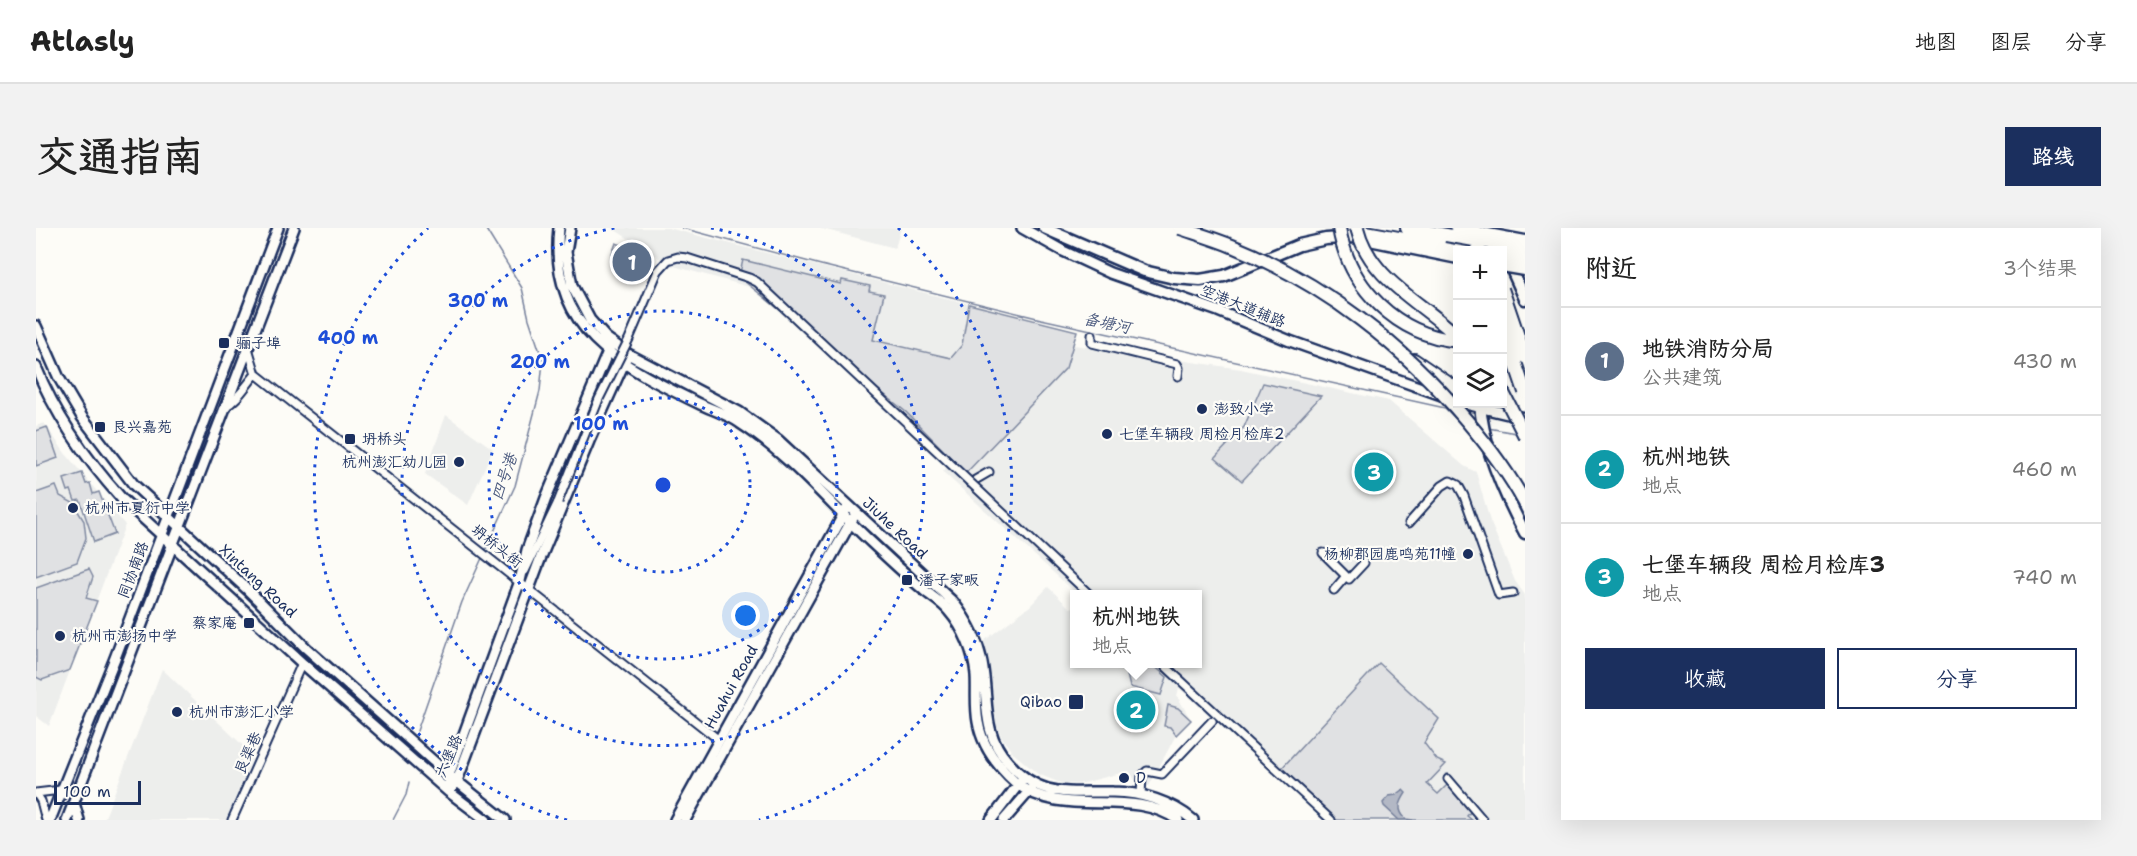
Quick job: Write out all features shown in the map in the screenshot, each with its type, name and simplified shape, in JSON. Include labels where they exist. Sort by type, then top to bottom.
[{"type":"highway","points":[[1180,228],[1233,247],[1302,281],[1349,311],[1453,387]]},
{"type":"highway","points":[[1339,228],[1341,242],[1357,279],[1388,314],[1412,329],[1436,338],[1453,339]]},
{"type":"highway","points":[[1344,228],[1525,249]]},
{"type":"highway","points":[[1357,228],[1371,260],[1391,283],[1453,335]]},
{"type":"highway","points":[[1407,228],[1452,242]]},
{"type":"highway","points":[[1471,228],[1478,246]]},
{"type":"highway","points":[[1483,228],[1489,246]]},
{"type":"highway","points":[[1507,258],[1525,261]]},
{"type":"highway","points":[[1507,300],[1525,357]]},
{"type":"highway","points":[[1507,338],[1525,332]]},
{"type":"highway","points":[[1507,336],[1525,392]]},
{"type":"highway","points":[[1403,352],[1439,387],[1479,436],[1514,482],[1525,503]]},
{"type":"highway","points":[[1507,400],[1525,398]]},
{"type":"highway","points":[[1507,399],[1525,436]]},
{"type":"main road","points":[[1044,228],[1144,271],[1174,278],[1200,280],[1224,276],[1299,245],[1326,239],[1354,237],[1452,242],[1525,241]]},
{"type":"main road","points":[[1500,228],[1506,257],[1525,299]]},
{"type":"main road","points":[[1507,267],[1525,270]]},
{"type":"main road","points":[[1480,408],[1483,427],[1504,490],[1525,533]]},
{"type":"street","name":"同协南路","points":[[48,820],[62,790],[162,536],[278,228]]},
{"type":"street","name":"同协南路","points":[[67,820],[294,228]]},
{"type":"street","name":"Jiuhe Road","points":[[559,228],[558,268],[567,300],[588,333],[697,402],[740,423],[776,450],[846,510],[856,513],[953,602],[963,615],[977,643],[982,660],[990,731],[1000,752],[1021,781]]},
{"type":"street","name":"Jiuhe Road","points":[[570,228],[566,252],[572,286],[590,320],[610,346]]},
{"type":"street","name":"空港大道辅路","points":[[1022,228],[1063,251],[1110,273],[1453,399]]},
{"type":"street","points":[[541,557],[558,502],[599,399],[629,339],[658,271],[668,260],[678,257],[699,260],[757,282],[1085,590]]},
{"type":"street","name":"Xintang Road","points":[[36,326],[60,378],[82,417],[134,485],[248,590],[306,648],[453,778],[505,820]]},
{"type":"street","points":[[1092,335],[1092,343],[1177,364],[1178,376]]},
{"type":"street","name":"六堡路","points":[[450,792],[520,581],[527,550],[546,498],[610,346]]},
{"type":"street","points":[[225,407],[236,401],[240,391],[256,374],[248,348]]},
{"type":"street","name":"六堡路","points":[[453,778],[541,557],[626,359]]},
{"type":"street","name":"Xintang Road","points":[[36,367],[39,381],[72,437],[97,471],[122,499],[302,663],[450,792],[486,820]]},
{"type":"street","name":"坍桥头街","points":[[256,374],[719,740]]},
{"type":"street","points":[[1488,408],[1525,417]]},
{"type":"street","points":[[970,483],[989,472]]},
{"type":"street","points":[[1409,523],[1442,486],[1450,481],[1458,484],[1499,595],[1513,593]]},
{"type":"street","points":[[520,581],[558,502]]},
{"type":"street","name":"Jiuhe Road","points":[[846,510],[851,522],[954,617],[971,650],[976,673],[976,706],[981,734],[995,760],[1051,801],[1143,805],[1157,808],[1178,820]]},
{"type":"street","name":"Huahui Road","points":[[675,820],[846,510]]},
{"type":"street","name":"Huahui Road","points":[[685,820],[856,513]]},
{"type":"street","points":[[1323,553],[1349,579],[1364,563]]},
{"type":"street","points":[[1334,590],[1346,576]]},
{"type":"street","name":"艮渠巷","points":[[232,820],[302,663]]},
{"type":"street","points":[[1168,668],[1331,820]]},
{"type":"street","points":[[1141,795],[1142,776],[1147,771],[1162,774],[1212,721]]},
{"type":"street","points":[[1448,779],[1484,820]]},
{"type":"street","points":[[991,820],[1021,781]]},
{"type":"street","points":[[1004,820],[1032,788]]},
{"type":"street","name":"Jiuhe Road","points":[[1032,788],[1065,793],[1113,792],[1141,795],[1164,803],[1193,820]]},
{"type":"street","points":[[48,820],[36,793],[62,790]]},
{"type":"street","points":[[74,803],[80,820]]},
{"type":"shaded area","points":[[612,228],[668,228],[1077,331],[1074,345],[1241,369],[1389,401],[1464,466],[1476,472],[1490,521],[1515,581],[1525,595],[1525,820],[1336,820],[1282,769],[1275,775],[1179,688],[1177,696],[1191,720],[1176,735],[1149,786],[1137,783],[1129,771],[1079,784],[1063,784],[1038,774],[1012,752],[1001,736],[994,719],[984,641],[1030,606],[1048,587],[1070,608],[1070,668],[1133,668],[1127,675],[1143,668],[1202,668],[1202,590],[1073,590],[943,472],[948,465],[753,288],[670,265]]},
{"type":"shaded area","points":[[819,228],[901,228],[895,248]]},
{"type":"shaded area","points":[[616,243],[641,252],[636,266],[611,257]]},
{"type":"shaded area","points":[[743,260],[841,284],[842,280],[870,286],[869,291],[884,294],[873,340],[951,358],[962,345],[969,304],[1077,331],[1066,368],[966,473],[906,412],[739,277]]},
{"type":"shaded area","points":[[1263,383],[1321,396],[1242,481],[1215,458],[1244,427]]},
{"type":"shaded area","name":"杭州澎汇幼儿园","points":[[446,415],[493,449],[468,505],[425,474]]},
{"type":"shaded area","points":[[44,423],[65,453],[125,525],[49,726],[36,716],[36,426]]},
{"type":"shaded area","points":[[47,427],[58,458],[36,466],[36,431]]},
{"type":"shaded area","points":[[82,473],[86,484],[90,483],[93,494],[99,492],[115,534],[94,542],[80,500],[75,501],[64,479]]},
{"type":"shaded area","points":[[56,486],[60,496],[73,503],[84,521],[86,538],[77,562],[36,577],[36,493]]},
{"type":"shaded area","name":"杭州市澎扬中学","points":[[89,569],[93,577],[86,598],[97,601],[70,670],[42,680],[36,677],[36,588]]},
{"type":"shaded area","points":[[1379,663],[1439,719],[1424,743],[1437,760],[1446,764],[1427,784],[1438,794],[1448,784],[1472,810],[1467,816],[1472,820],[1336,820],[1281,769]]},
{"type":"shaded area","points":[[1133,668],[1157,668],[1167,677],[1161,695],[1130,687],[1127,675]]},
{"type":"shaded area","name":"杭州市澎汇小学","points":[[162,669],[253,755],[226,820],[104,820]]},
{"type":"shaded area","points":[[1168,705],[1178,708],[1191,720],[1176,735],[1170,727],[1164,726]]},
{"type":"shaded area","points":[[1403,790],[1406,793],[1401,803],[1401,812],[1406,819],[1413,820],[1399,820],[1383,803],[1389,796],[1396,795]]},
{"type":"waterway","name":"四号港","points":[[485,228],[522,288],[529,319],[543,361],[540,391],[515,486],[485,551]]},
{"type":"waterway","name":"备塘河","points":[[682,228],[1041,319],[1445,408],[1460,423]]},
{"type":"waterway","name":"备塘河","points":[[1488,428],[1516,433]]},
{"type":"waterway","name":"四号港","points":[[417,731],[462,602],[482,558]]},
{"type":"waterway","name":"四号港","points":[[393,820],[406,795],[409,782]]},
{"type":"place","name":"地铁消防分局","points":[[632,262]]},
{"type":"place","name":"骊子埠","points":[[224,343]]},
{"type":"place","name":"澎致小学","points":[[1202,409]]},
{"type":"place","name":"艮兴嘉苑","points":[[100,427]]},
{"type":"place","name":"七堡车辆段 周检月检库2","points":[[1107,434]]},
{"type":"place","name":"坍桥头","points":[[350,439]]},
{"type":"place","name":"杭州澎汇幼儿园","points":[[459,462]]},
{"type":"place","name":"七堡车辆段 周检月检库3","points":[[1374,472]]},
{"type":"place","name":"杭州市夏衍中学","points":[[73,508]]},
{"type":"place","name":"杨柳郡园鹿鸣苑11幢","points":[[1468,554]]},
{"type":"place","name":"潘子家畈","points":[[907,580]]},
{"type":"place","name":"蔡家庵","points":[[249,623]]},
{"type":"place","name":"杭州市澎扬中学","points":[[60,636]]},
{"type":"place","name":"Qibao","points":[[1076,702]]},
{"type":"place","name":"杭州地铁","points":[[1136,710]]},
{"type":"place","name":"杭州市澎汇小学","points":[[177,712]]},
{"type":"place","name":"D","points":[[1124,778]]}]
